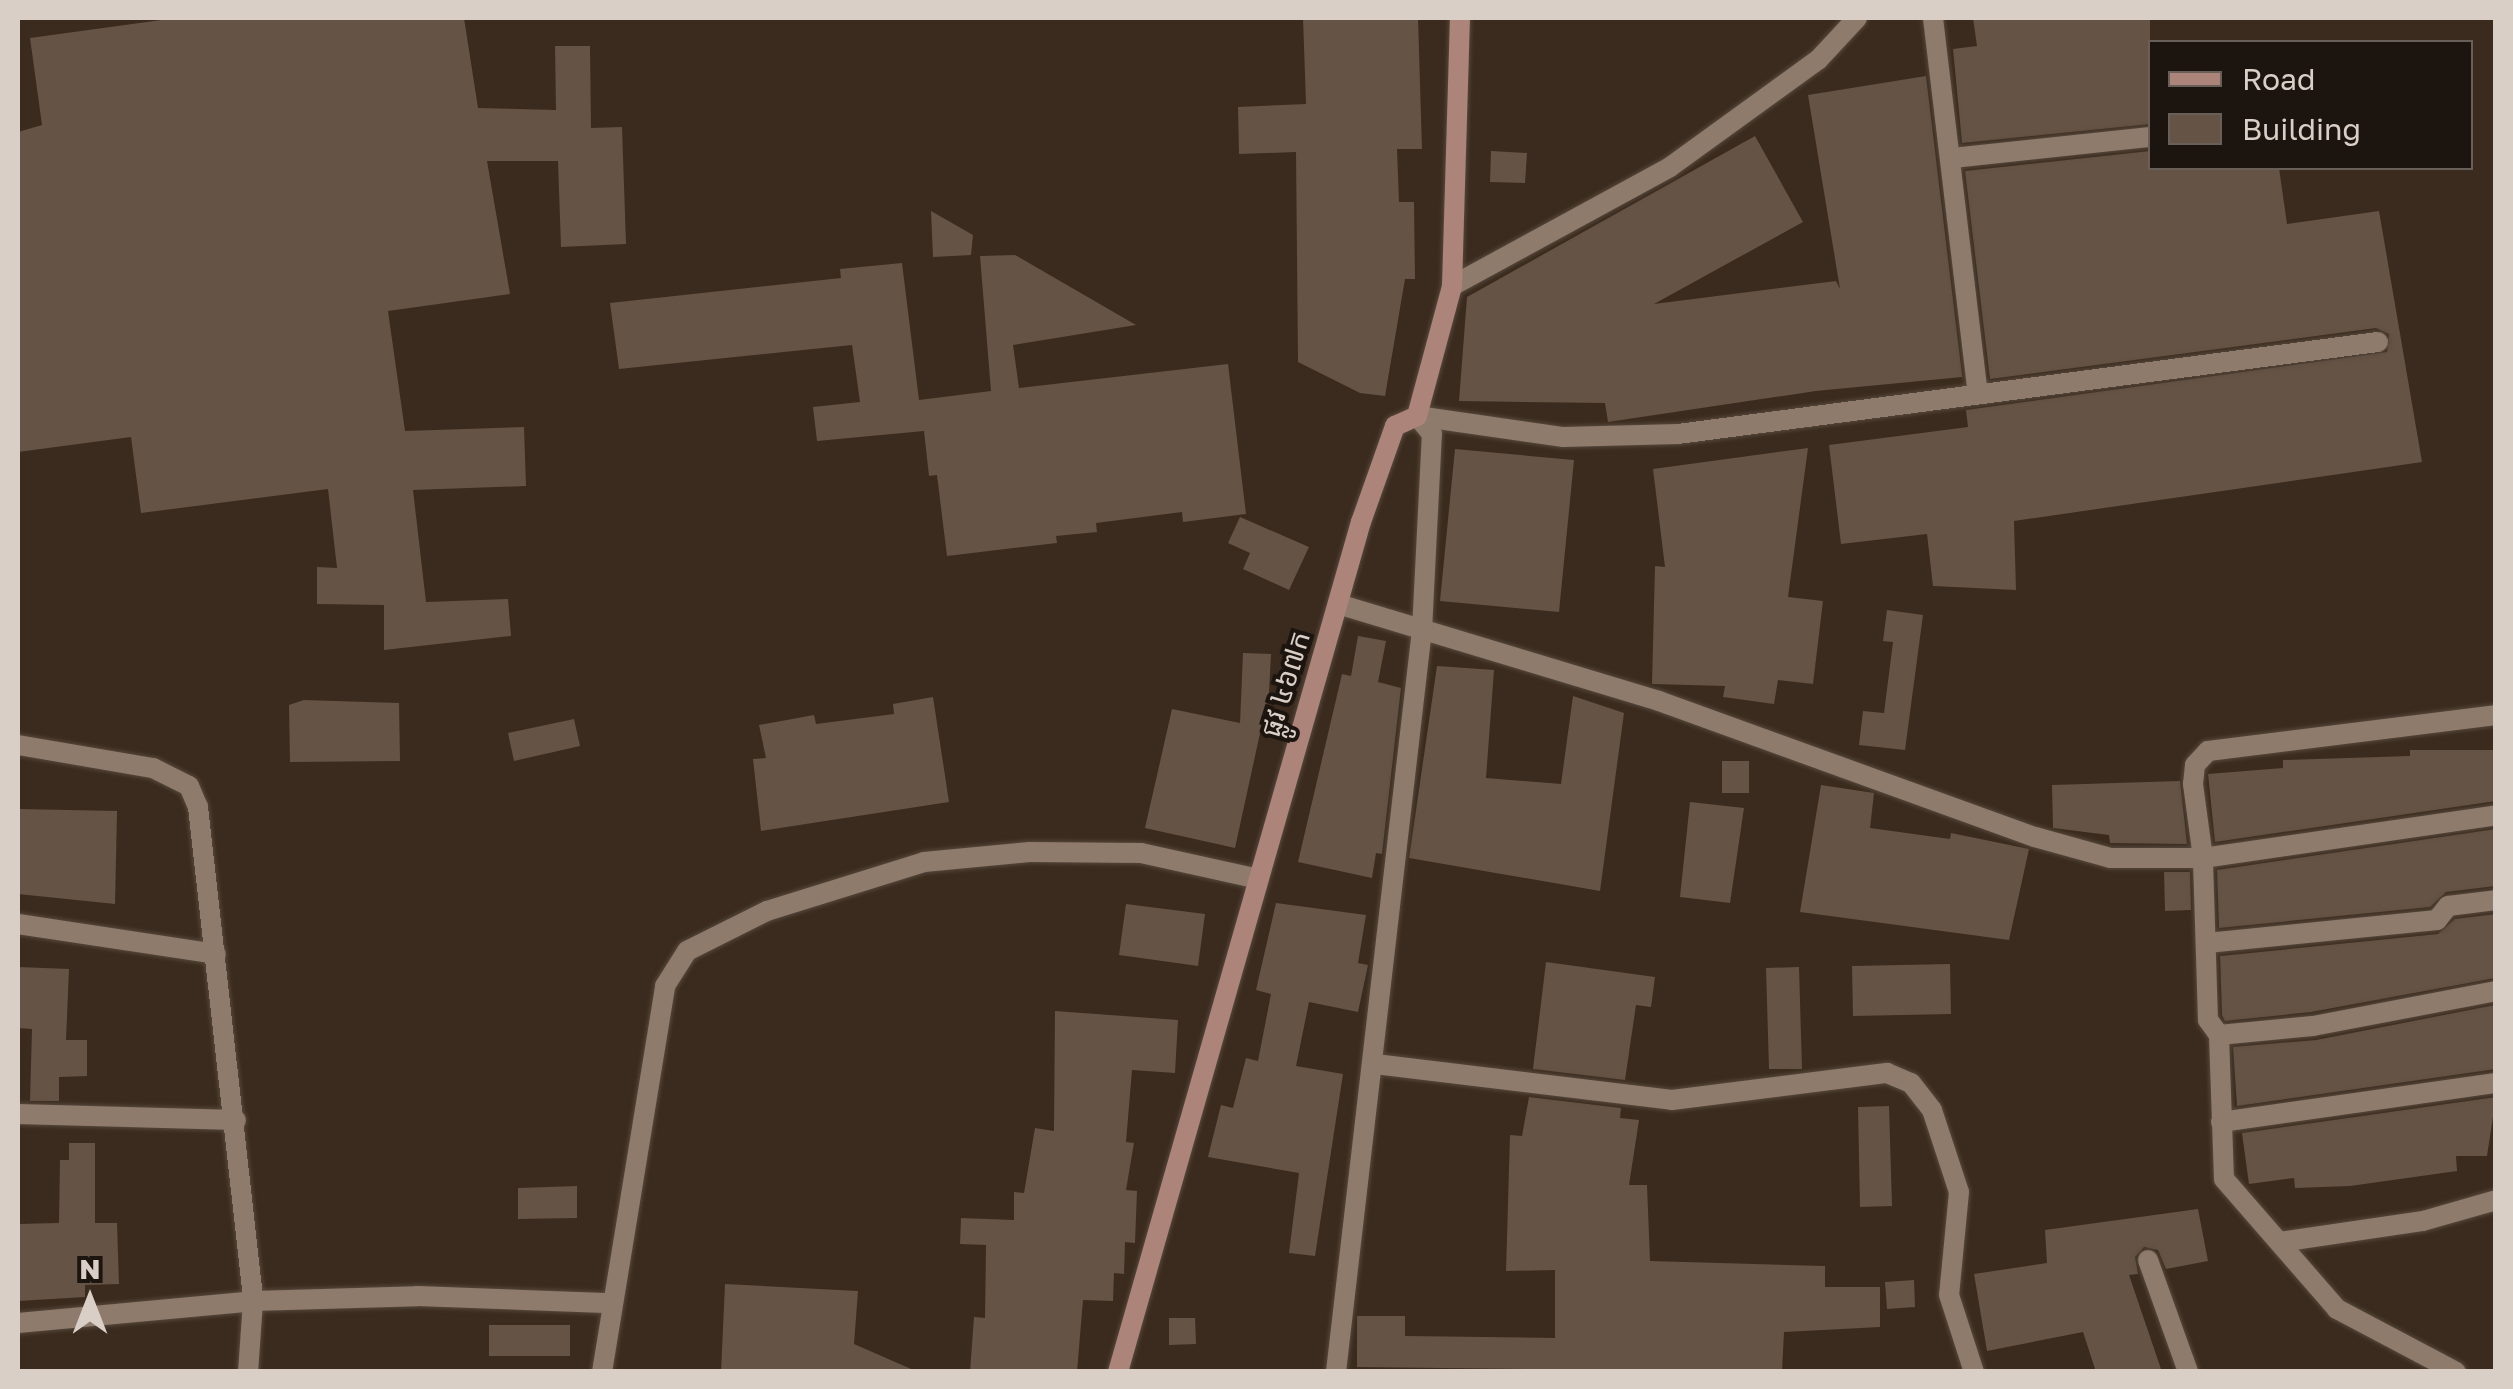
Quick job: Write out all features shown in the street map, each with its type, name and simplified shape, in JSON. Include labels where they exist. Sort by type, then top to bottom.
[{"type":"street","name":"ផ្លូវ ៤៦៧ក","points":[[1118,1372],[1254,878],[1338,604],[1395,426],[1417,416],[1452,286],[1460,18]]},
{"type":"street","points":[[1452,286],[1670,167],[1818,60],[1856,18]]},
{"type":"street","points":[[1934,18],[1978,393]]},
{"type":"street","points":[[1953,158],[2148,137]]},
{"type":"street","points":[[1417,416],[1563,437],[1678,434],[2378,342]]},
{"type":"street","points":[[1336,1372],[1376,1064],[1422,630],[1432,434],[1417,416]]},
{"type":"street","points":[[1338,604],[1659,702],[2035,837],[2110,858],[2203,858],[2496,815]]},
{"type":"street","points":[[2456,1372],[2337,1309],[2224,1179],[2218,1035],[2208,1020],[2203,858],[2192,784],[2195,765],[2208,752],[2496,715]]},
{"type":"street","points":[[18,745],[152,768],[190,786],[198,806],[254,1301],[248,1372]]},
{"type":"street","points":[[602,1372],[665,986],[687,952],[753,916],[924,862],[1030,852],[1141,853],[1254,878]]},
{"type":"street","points":[[2207,943],[2437,920],[2448,906],[2496,900]]},
{"type":"street","points":[[18,924],[216,954]]},
{"type":"street","points":[[2218,1035],[2313,1026],[2496,990]]},
{"type":"street","points":[[1376,1064],[1672,1100],[1887,1073],[1912,1083],[1932,1110],[1958,1192],[1950,1295],[1974,1372]]},
{"type":"street","points":[[2222,1122],[2496,1083]]},
{"type":"street","points":[[18,1114],[236,1120]]},
{"type":"street","points":[[2280,1242],[2423,1221],[2496,1200]]},
{"type":"street","points":[[2148,1260],[2188,1372]]},
{"type":"street","points":[[18,1323],[254,1301],[417,1296],[612,1302]]},
{"type":"building","points":[[176,18],[464,18],[478,108],[556,110],[555,46],[590,46],[591,128],[622,127],[626,244],[561,247],[558,161],[487,161],[510,294],[388,311],[405,431],[524,427],[526,486],[413,490],[426,602],[508,599],[511,636],[384,650],[384,605],[317,604],[317,567],[337,568],[328,489],[141,513],[131,437],[18,452],[18,132],[42,125],[30,38]]},
{"type":"building","points":[[1303,18],[1418,18],[1422,149],[1397,149],[1399,202],[1414,202],[1415,279],[1405,279],[1385,396],[1360,393],[1298,362],[1296,152],[1239,154],[1238,107],[1306,104]]},
{"type":"building","points":[[1973,18],[2150,18],[2148,124],[1962,143],[1953,49],[1977,46]]},
{"type":"building","points":[[1926,76],[1963,383],[1962,377],[1816,391],[1608,422],[1605,403],[1459,401],[1467,297],[1755,136],[1803,222],[1654,304],[1836,281],[1840,289],[1808,95]]},
{"type":"building","points":[[1491,151],[1527,153],[1525,183],[1490,182]]},
{"type":"building","points":[[2148,151],[2148,170],[2279,170],[2287,224],[2379,211],[2422,462],[2014,521],[2016,590],[1933,586],[1927,534],[1841,544],[1829,445],[1968,427],[1966,410],[2387,352],[2389,334],[2376,328],[1990,379],[1965,171]]},
{"type":"building","points":[[931,211],[973,235],[971,255],[933,257]]},
{"type":"building","points":[[1015,255],[1136,325],[1013,345],[1019,388],[1228,364],[1246,514],[1183,522],[1182,512],[1096,523],[1097,532],[1056,536],[1057,543],[947,556],[937,475],[929,476],[924,431],[817,441],[813,407],[860,402],[852,345],[619,369],[610,303],[841,278],[840,269],[902,263],[919,400],[991,391],[980,256]]},
{"type":"building","points":[[1808,448],[1788,597],[1823,601],[1813,684],[1778,680],[1774,704],[1723,697],[1725,686],[1652,684],[1655,566],[1665,567],[1653,469]]},
{"type":"building","points":[[1455,449],[1574,460],[1559,612],[1440,601]]},
{"type":"building","points":[[1240,517],[1309,547],[1289,590],[1243,569],[1250,553],[1228,543]]},
{"type":"building","points":[[1887,610],[1923,615],[1905,750],[1859,745],[1863,711],[1884,713],[1893,642],[1883,641]]},
{"type":"building","points":[[1358,636],[1386,641],[1378,682],[1401,688],[1382,854],[1376,853],[1372,878],[1298,862],[1342,674],[1351,676]]},
{"type":"building","points":[[1243,653],[1271,654],[1269,692],[1235,848],[1145,828],[1172,709],[1240,723]]},
{"type":"building","points":[[1437,666],[1494,670],[1486,778],[1561,784],[1573,696],[1624,713],[1600,891],[1409,858]]},
{"type":"building","points":[[933,697],[949,802],[761,831],[753,759],[766,758],[759,725],[814,715],[816,724],[894,714],[893,704]]},
{"type":"building","points":[[304,700],[399,703],[400,761],[290,762],[289,705]]},
{"type":"building","points":[[574,719],[580,746],[514,761],[508,733]]},
{"type":"building","points":[[2410,750],[2496,750],[2496,801],[2215,842],[2208,774],[2283,768],[2283,760],[2410,756]]},
{"type":"building","points":[[1722,761],[1749,761],[1749,793],[1722,793]]},
{"type":"building","points":[[2180,781],[2187,844],[2110,843],[2109,835],[2053,828],[2052,785]]},
{"type":"building","points":[[1821,785],[1874,793],[1870,828],[1950,839],[1951,833],[2029,849],[2009,940],[1800,912]]},
{"type":"building","points":[[1690,802],[1744,808],[1730,903],[1680,897]]},
{"type":"building","points":[[20,809],[117,811],[115,904],[18,894]]},
{"type":"building","points":[[2496,829],[2496,886],[2446,892],[2430,907],[2219,928],[2217,870]]},
{"type":"building","points":[[2164,872],[2190,872],[2191,910],[2165,911]]},
{"type":"building","points":[[1276,903],[1366,915],[1358,963],[1368,965],[1358,1012],[1309,1002],[1296,1066],[1343,1074],[1315,1256],[1289,1253],[1299,1173],[1208,1157],[1221,1105],[1233,1108],[1246,1058],[1258,1061],[1271,994],[1256,990]]},
{"type":"building","points":[[1126,904],[1205,914],[1198,966],[1119,955]]},
{"type":"building","points":[[2496,914],[2495,978],[2311,1012],[2225,1021],[2222,1015],[2220,956],[2438,934],[2455,919]]},
{"type":"building","points":[[1546,962],[1655,977],[1651,1007],[1636,1005],[1625,1080],[1533,1069]]},
{"type":"building","points":[[1950,964],[1951,1014],[1853,1016],[1852,966]]},
{"type":"building","points":[[18,967],[69,969],[66,1040],[87,1040],[87,1076],[59,1077],[59,1101],[30,1101],[32,1029],[18,1028]]},
{"type":"building","points":[[1799,967],[1802,1069],[1769,1069],[1766,968]]},
{"type":"building","points":[[2495,1005],[2496,1069],[2237,1106],[2233,1047],[2316,1040]]},
{"type":"building","points":[[1055,1011],[1178,1020],[1175,1073],[1132,1070],[1126,1142],[1134,1143],[1126,1190],[1137,1191],[1135,1243],[1125,1242],[1124,1274],[1114,1273],[1113,1301],[1083,1300],[1077,1372],[970,1372],[974,1317],[985,1318],[986,1245],[960,1244],[961,1218],[1014,1220],[1014,1192],[1024,1193],[1035,1128],[1054,1131]]},
{"type":"building","points":[[1529,1097],[1621,1108],[1620,1118],[1639,1120],[1629,1185],[1647,1185],[1650,1261],[1825,1266],[1825,1287],[1880,1287],[1880,1327],[1784,1332],[1782,1372],[1357,1367],[1357,1316],[1405,1316],[1405,1336],[1555,1338],[1555,1270],[1506,1271],[1510,1135],[1522,1136]]},
{"type":"building","points":[[2496,1097],[2487,1156],[2456,1156],[2457,1171],[2350,1186],[2295,1188],[2294,1178],[2249,1184],[2242,1133]]},
{"type":"building","points":[[1889,1106],[1892,1206],[1860,1207],[1858,1107]]},
{"type":"building","points":[[69,1143],[95,1143],[95,1223],[117,1223],[119,1284],[85,1285],[85,1297],[18,1301],[18,1224],[59,1223],[60,1160],[69,1160]]},
{"type":"building","points":[[577,1186],[577,1218],[518,1219],[518,1188]]},
{"type":"building","points":[[2198,1209],[2208,1261],[2166,1269],[2158,1250],[2144,1247],[2135,1257],[2138,1274],[2129,1275],[2162,1372],[2096,1372],[2083,1332],[1987,1351],[1974,1274],[2047,1263],[2045,1230]]},
{"type":"building","points":[[1914,1280],[1915,1307],[1887,1309],[1885,1282]]},
{"type":"building","points":[[725,1284],[858,1291],[854,1344],[918,1372],[721,1372]]},
{"type":"building","points":[[1169,1318],[1195,1318],[1196,1344],[1169,1345]]},
{"type":"building","points":[[489,1325],[570,1325],[570,1356],[489,1356]]}]
